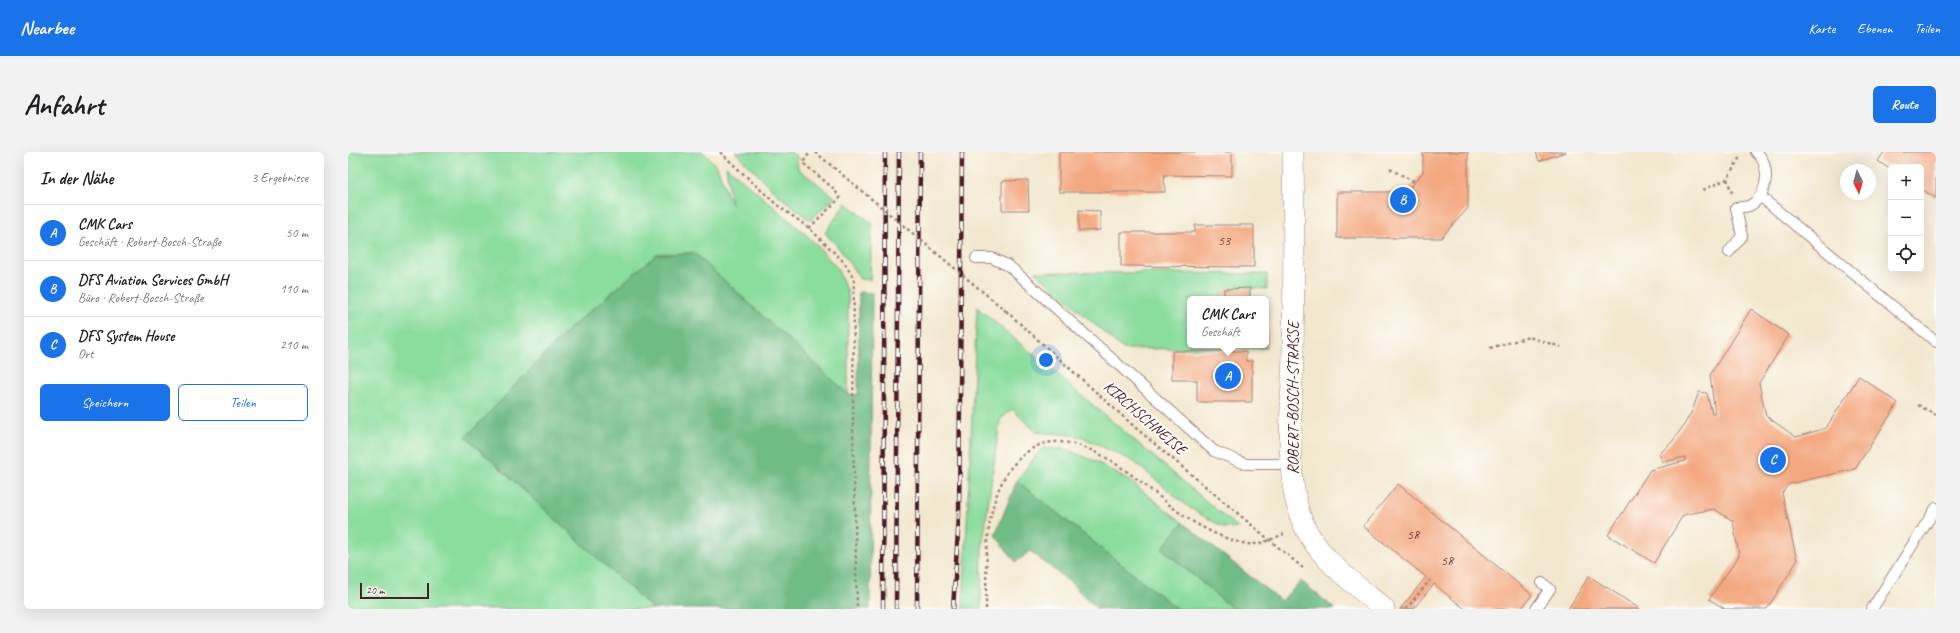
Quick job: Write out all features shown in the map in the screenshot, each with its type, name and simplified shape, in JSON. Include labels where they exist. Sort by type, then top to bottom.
[{"type":"street","name":"ROBERT-BOSCH-STRASSE","points":[[1292,152],[1293,347],[1291,464],[1294,488],[1301,518],[1318,549],[1384,609]]},
{"type":"lane","points":[[1729,252],[1742,236],[1736,208],[1749,206],[1760,196],[1767,176],[1761,156],[1756,152]]},
{"type":"lane","points":[[1760,196],[1936,342]]},
{"type":"lane","points":[[976,258],[992,258],[1009,266],[1214,451],[1246,464],[1291,464]]},
{"type":"lane","points":[[1872,609],[1936,508]]},
{"type":"lane","points":[[1536,609],[1550,589],[1542,583]]},
{"type":"path","points":[[720,152],[777,206],[809,228],[844,262],[854,279],[853,430],[857,609]]},
{"type":"path","points":[[809,228],[840,198],[834,189],[803,163],[810,152]]},
{"type":"path","name":"KIRCHSCHNEISE","points":[[815,152],[1006,311],[1137,429],[1270,540],[1249,545],[1230,540],[1207,530],[1185,516],[1139,479],[1083,447],[1061,442],[1042,442],[1014,462],[1003,480],[992,510],[988,547],[986,609]]},
{"type":"path","points":[[1703,190],[1727,179],[1743,152]]},
{"type":"path","points":[[1390,169],[1415,182]]},
{"type":"path","points":[[1490,348],[1529,337],[1561,347]]},
{"type":"path","points":[[1918,405],[1936,415]]},
{"type":"path","points":[[1406,609],[1430,580]]},
{"type":"green space","points":[[348,152],[703,152],[717,166],[731,204],[726,166],[809,237],[837,268],[848,293],[848,394],[694,253],[658,254],[569,329],[466,437],[653,609],[348,609]]},
{"type":"green space","points":[[735,152],[791,152],[797,157],[798,169],[835,197],[810,220],[777,194]]},
{"type":"green space","points":[[846,203],[872,223],[870,280],[860,279],[839,248],[825,233]]},
{"type":"green space","points":[[694,253],[848,394],[858,395],[859,292],[872,293],[870,609],[653,609],[466,437],[569,329],[657,254]]},
{"type":"green space","points":[[1035,272],[1267,274],[1267,289],[1250,288],[1250,296],[1187,296],[1187,348],[1266,348],[1123,349]]},
{"type":"green space","points":[[977,307],[1238,528],[1224,528],[1190,508],[1133,461],[1080,436],[1036,432],[1012,409],[1000,420],[982,549],[981,609],[963,609]]},
{"type":"green space","points":[[1043,448],[1065,449],[1095,461],[1131,482],[1183,523],[1162,549],[1233,609],[1177,609],[1017,481]]},
{"type":"green space","points":[[1017,481],[1177,609],[1097,609],[1070,582],[1030,551],[1016,562],[995,535]]},
{"type":"green space","points":[[1183,523],[1281,601],[1301,581],[1335,609],[1233,609],[1162,548]]},
{"type":"building","points":[[1059,152],[1232,152],[1232,176],[1164,175],[1165,192],[1059,192]]},
{"type":"building","points":[[1423,152],[1468,152],[1468,208],[1441,238],[1337,238],[1337,192],[1406,192],[1423,172]]},
{"type":"building","points":[[1536,152],[1566,152],[1539,161]]},
{"type":"building","points":[[1884,152],[1936,152],[1936,198],[1924,191],[1924,164],[1888,164],[1888,168],[1878,161]]},
{"type":"building","points":[[1028,180],[1029,210],[1002,210],[1002,181]]},
{"type":"building","points":[[1079,210],[1100,211],[1100,230],[1079,231]]},
{"type":"building","points":[[1195,225],[1254,225],[1254,267],[1121,266],[1121,232],[1195,232]]},
{"type":"building","points":[[1250,288],[1250,296],[1224,296],[1224,289]]},
{"type":"building","points":[[1751,309],[1789,335],[1759,383],[1766,416],[1796,437],[1826,428],[1859,376],[1898,403],[1855,469],[1789,484],[1782,493],[1797,561],[1767,609],[1725,609],[1709,599],[1739,556],[1733,521],[1714,509],[1683,515],[1654,563],[1608,535],[1650,470],[1685,461],[1685,457],[1663,462],[1659,454],[1672,442],[1684,425],[1692,411],[1699,392],[1707,393],[1712,414],[1715,414],[1710,375]]},
{"type":"building","points":[[1172,351],[1246,351],[1246,361],[1252,361],[1252,402],[1197,402],[1197,380],[1172,380]]},
{"type":"building","points":[[1398,484],[1532,595],[1521,609],[1465,609],[1434,584],[1413,609],[1400,609],[1426,577],[1363,526]]},
{"type":"building","points":[[1589,576],[1640,609],[1568,609]]},
{"type":"railway","points":[[883,609],[885,152]]},
{"type":"railway","points":[[896,609],[899,152]]},
{"type":"railway","points":[[917,609],[920,152]]},
{"type":"railway","points":[[953,609],[959,516],[962,152]]},
{"type":"place","name":"DFS Aviation Services GmbH","points":[[1403,200]]},
{"type":"place","name":"CMK Cars","points":[[1228,376]]},
{"type":"place","name":"DFS System House","points":[[1773,460]]}]
